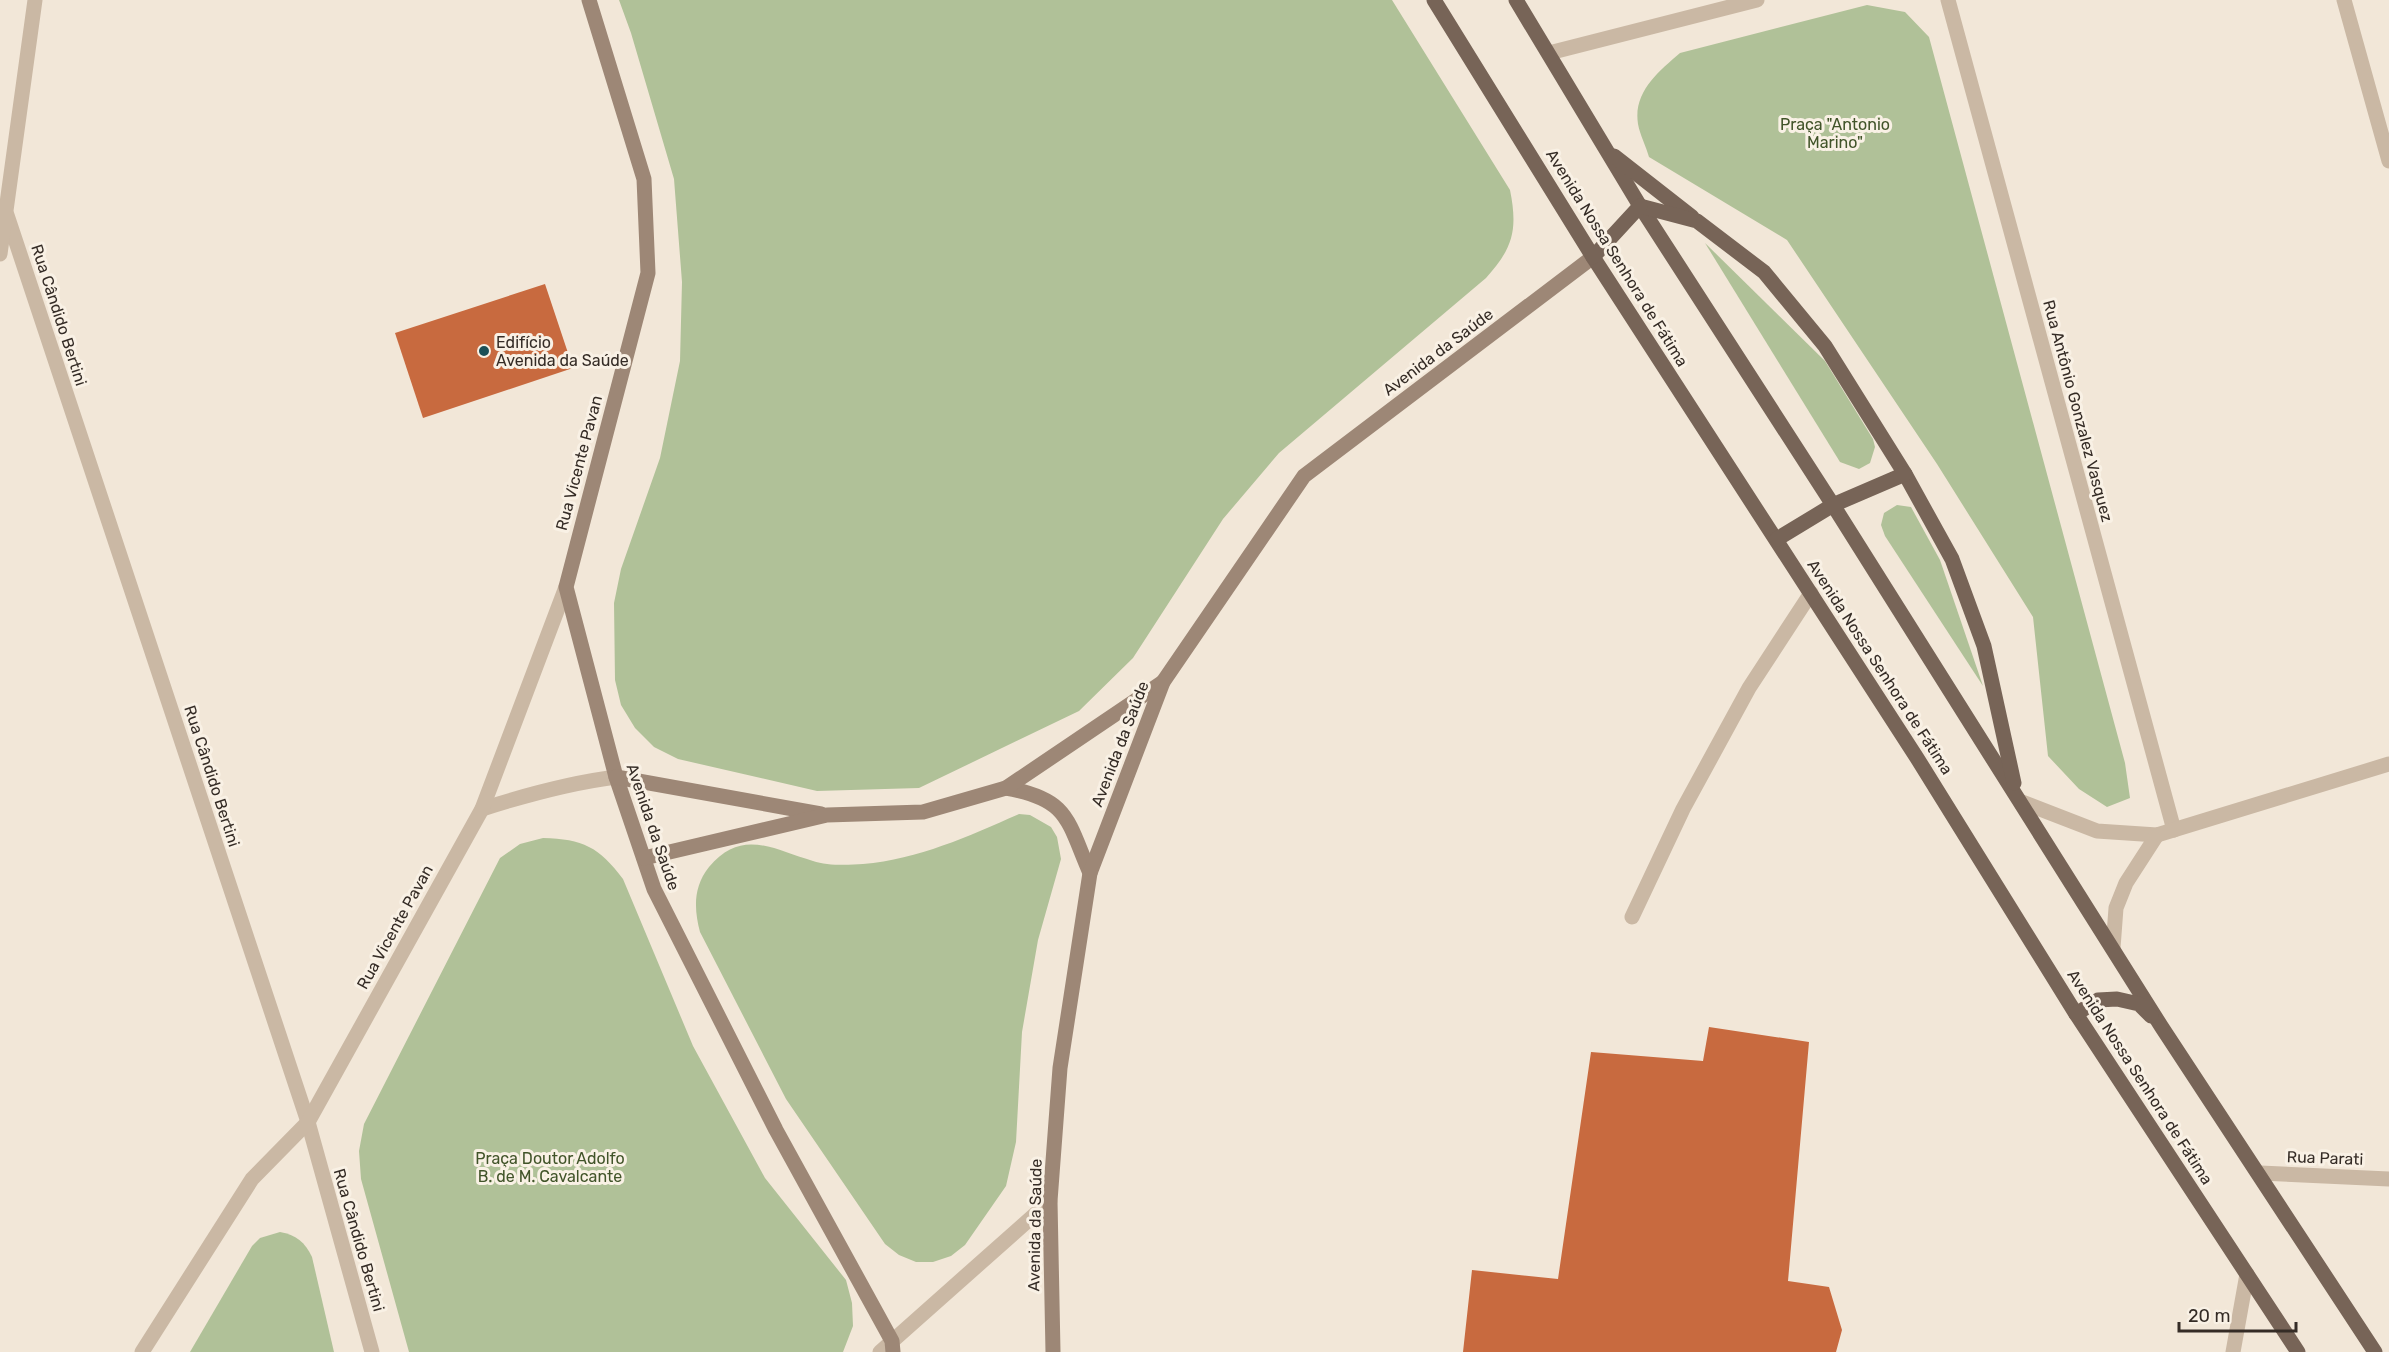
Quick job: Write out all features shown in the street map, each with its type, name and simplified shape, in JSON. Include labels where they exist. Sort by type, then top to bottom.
[{"type":"main road","name":"Rua Vicente Pavan","points":[[566,587],[648,273],[644,179],[590,0]]},
{"type":"main road","name":"Avenida Nossa Senhora de Fátima","points":[[1434,0],[1593,257],[1923,768],[2076,1014],[2298,1352]]},
{"type":"main road","points":[[1516,0],[1640,206],[1833,505],[2162,1026],[2375,1352]]},
{"type":"main road","points":[[1606,150],[1764,272],[1826,346],[1905,474],[1952,559],[1984,646],[2019,798]]},
{"type":"main road","points":[[1593,257],[1640,206]]},
{"type":"main road","points":[[1640,206],[1697,221]]},
{"type":"main road","name":"Avenida da Saúde","points":[[1053,1352],[1050,1201],[1060,1068],[1090,873],[1163,682],[1304,476],[1593,257]]},
{"type":"main road","points":[[1776,539],[1833,505],[1905,474]]},
{"type":"main road","name":"Avenida da Saúde","points":[[566,587],[616,777],[654,890],[770,1120],[892,1346]]},
{"type":"main road","points":[[644,858],[827,815],[922,812],[1006,788],[1163,682]]},
{"type":"main road","points":[[616,777],[827,815]]},
{"type":"main road","points":[[1006,788],[1039,795],[1056,806],[1068,824],[1090,873]]},
{"type":"main road","points":[[2076,1014],[2098,1000],[2116,999],[2139,1004],[2162,1026]]},
{"type":"street","points":[[0,254],[3,212],[35,0]]},
{"type":"street","points":[[1549,53],[1757,0]]},
{"type":"street","name":"Rua Antônio Gonzalez Vasquez","points":[[1948,0],[2174,831]]},
{"type":"street","points":[[2344,0],[2389,161]]},
{"type":"street","name":"Rua Cândido Bertini","points":[[3,212],[308,1122],[372,1352]]},
{"type":"street","name":"Rua Vicente Pavan","points":[[142,1352],[252,1179],[308,1122],[482,809],[566,587]]},
{"type":"street","points":[[1632,917],[1683,809],[1749,688],[1811,593]]},
{"type":"street","points":[[2019,798],[2097,831],[2157,835],[2389,764]]},
{"type":"street","points":[[482,809],[580,781],[616,777]]},
{"type":"street","points":[[2113,948],[2116,908],[2126,883],[2157,835]]},
{"type":"street","name":"Rua Parati","points":[[2260,1173],[2389,1179]]},
{"type":"street","points":[[880,1352],[892,1346],[1050,1201]]},
{"type":"street","points":[[2233,1352],[2247,1274]]},
{"type":"green space","points":[[619,0],[1392,0],[1510,190],[1513,216],[1511,238],[1508,248],[1486,278],[1279,453],[1223,519],[1133,658],[1079,711],[919,788],[817,791],[678,759],[654,747],[635,728],[621,705],[615,680],[614,603],[621,569],[660,458],[680,361],[682,282],[674,179]]},
{"type":"green space","name":"Praça \"Antonio Marino\"","points":[[1867,5],[1905,12],[1929,37],[2125,763],[2130,798],[2107,807],[2079,789],[2048,756],[2033,617],[1937,464],[1787,240],[1649,157],[1640,132],[1637,113],[1643,92],[1656,75],[1680,53]]},
{"type":"green space","points":[[1705,243],[1825,361],[1873,439],[1875,447],[1870,463],[1859,469],[1840,462]]},
{"type":"green space","points":[[1897,505],[1911,507],[1940,560],[1983,686],[1885,536],[1881,525],[1884,513]]},
{"type":"green space","points":[[1019,814],[1030,815],[1051,827],[1057,837],[1061,859],[1038,940],[1022,1032],[1016,1142],[1006,1186],[965,1245],[951,1256],[933,1262],[916,1262],[899,1255],[885,1244],[786,1099],[700,932],[696,898],[700,882],[709,867],[721,855],[734,848],[759,845],[825,864],[863,864],[924,852]]},
{"type":"green space","name":"Praça Doutor Adolfo B. de M. Cavalcante","points":[[543,838],[569,840],[589,847],[606,859],[623,879],[693,1046],[765,1178],[846,1280],[852,1303],[853,1326],[843,1352],[409,1352],[361,1179],[359,1151],[364,1124],[500,858],[520,844]]},
{"type":"green space","points":[[280,1232],[299,1240],[312,1257],[334,1352],[190,1352],[252,1246],[260,1238]]},
{"type":"building","name":"Edifício Avenida da Saúde","points":[[545,284],[573,368],[423,418],[395,333]]},
{"type":"building","points":[[1709,1027],[1809,1042],[1788,1281],[1829,1287],[1842,1330],[1836,1352],[1463,1352],[1472,1270],[1558,1279],[1591,1052],[1703,1061]]},
{"type":"place","name":"Edifício Avenida da Saúde","points":[[484,351]]}]
